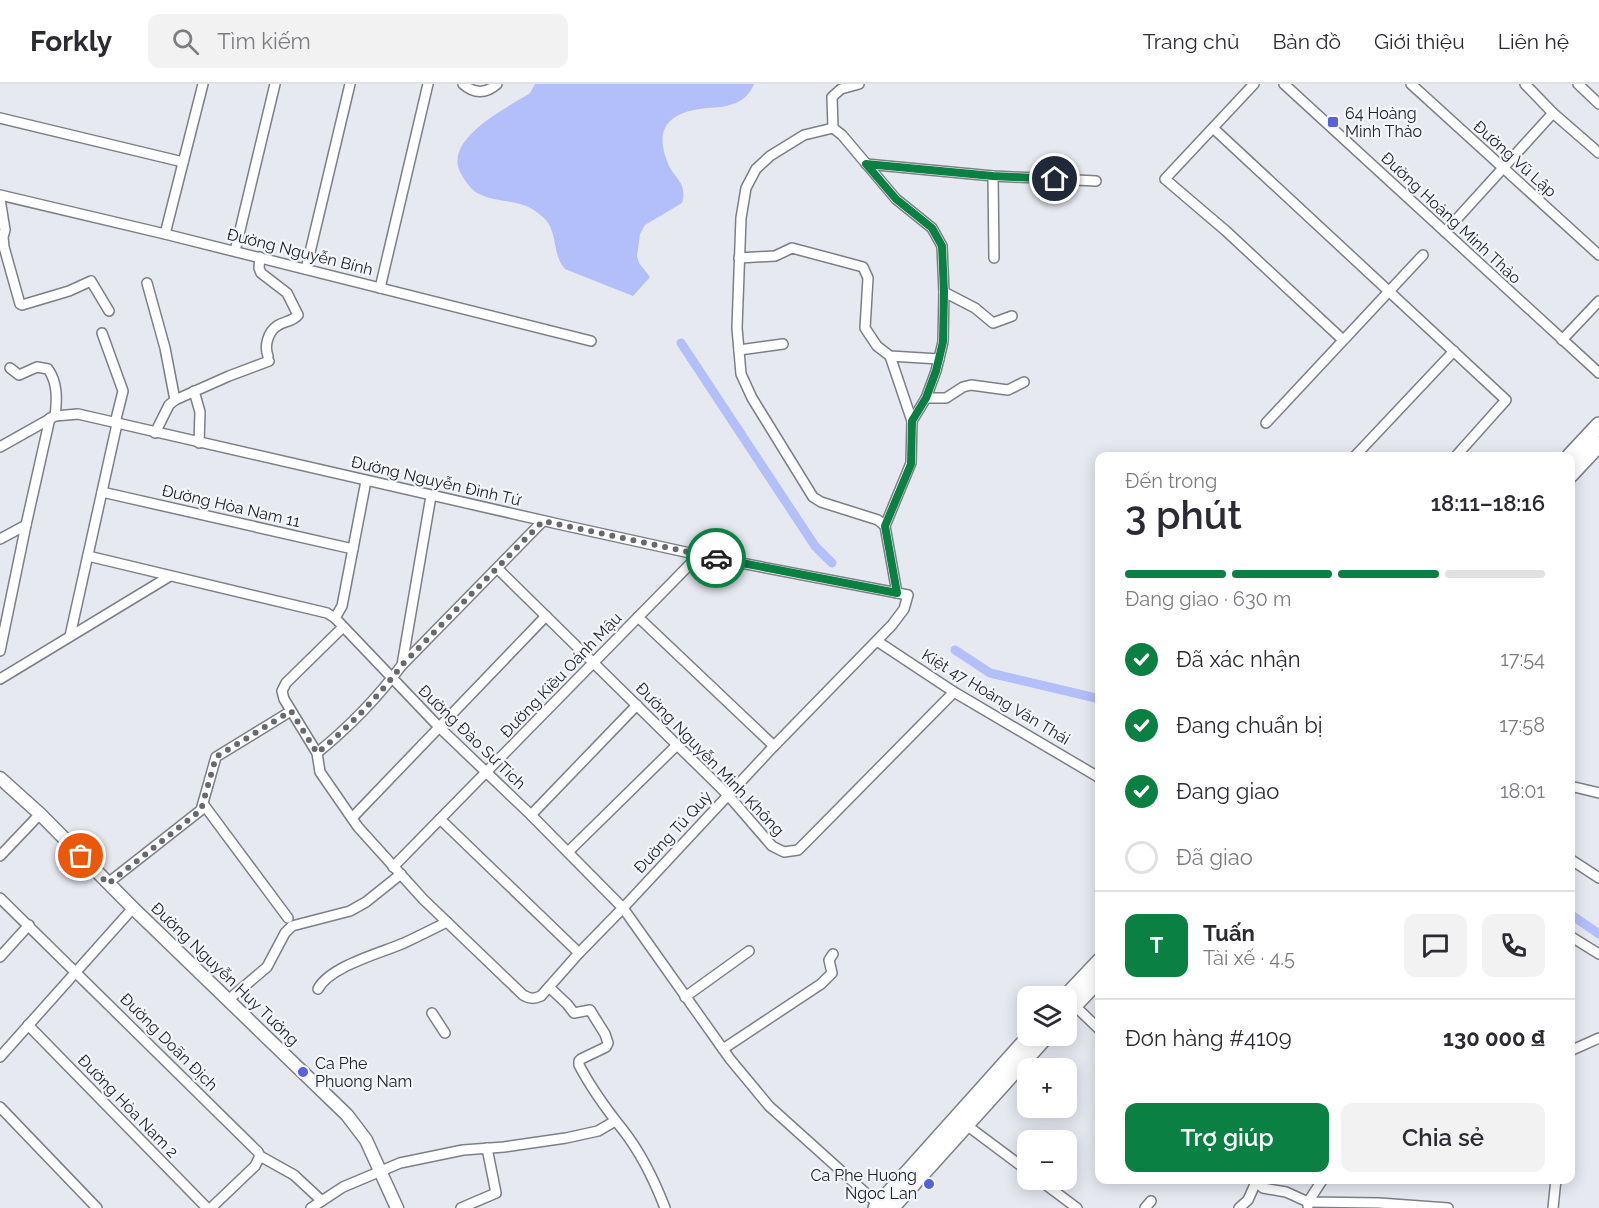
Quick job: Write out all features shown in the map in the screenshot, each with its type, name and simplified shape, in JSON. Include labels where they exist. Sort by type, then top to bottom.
[{"type":"main road","points":[[1574,452],[1599,425]]},
{"type":"main road","points":[[1575,470],[1599,444]]},
{"type":"main road","points":[[1077,994],[1095,968]]},
{"type":"main road","points":[[1077,999],[1095,983]]},
{"type":"main road","points":[[882,1207],[1021,1046]]},
{"type":"main road","points":[[882,1207],[965,1125],[1037,1046]]},
{"type":"street","points":[[165,234],[201,84]]},
{"type":"street","points":[[235,251],[275,84]]},
{"type":"street","points":[[306,269],[350,84]]},
{"type":"street","points":[[380,288],[428,84]]},
{"type":"street","points":[[463,84],[478,92],[486,92],[497,84]]},
{"type":"street","points":[[833,128],[832,97],[842,89],[859,84]]},
{"type":"street","points":[[1254,84],[1165,179],[1226,231],[1343,340]]},
{"type":"street","name":"Đường Hoàng Minh Thảo","points":[[1284,84],[1599,373]]},
{"type":"street","name":"Đường Vũ Lập","points":[[1411,84],[1599,255]]},
{"type":"street","points":[[1525,84],[1553,113],[1599,153]]},
{"type":"street","points":[[1578,84],[1599,104]]},
{"type":"street","points":[[1445,232],[1553,113]]},
{"type":"street","points":[[0,118],[183,162]]},
{"type":"street","points":[[833,128],[842,135],[896,199],[932,228],[942,246],[943,342],[926,398],[912,421]]},
{"type":"street","points":[[833,128],[804,135],[770,156],[756,169],[746,188],[741,218],[737,328],[741,374],[752,398],[813,497],[821,502],[878,520],[885,526]]},
{"type":"street","points":[[1213,128],[1506,400],[1464,452]]},
{"type":"street","points":[[866,164],[993,176],[1096,181]]},
{"type":"street","points":[[993,176],[994,258]]},
{"type":"street","points":[[0,197],[5,230],[1,238],[20,304],[69,291],[91,281],[109,311]]},
{"type":"street","name":"Đường Nguyễn Bính","points":[[0,197],[260,257],[591,341]]},
{"type":"street","points":[[739,258],[775,256],[792,248],[863,267],[868,278],[865,328],[878,346],[890,356],[912,421],[911,464],[885,526],[897,593]]},
{"type":"street","points":[[1266,423],[1423,255]]},
{"type":"street","points":[[155,433],[169,405],[175,400],[268,359],[266,346],[273,329],[298,315],[287,293],[261,273],[260,257]]},
{"type":"street","points":[[147,283],[165,348],[175,400]]},
{"type":"street","points":[[944,292],[975,308],[993,323],[1012,316]]},
{"type":"street","points":[[1562,340],[1599,301]]},
{"type":"street","points":[[70,636],[123,392],[102,333]]},
{"type":"street","points":[[739,350],[783,344]]},
{"type":"street","points":[[1359,452],[1454,351]]},
{"type":"street","points":[[890,356],[939,359]]},
{"type":"street","points":[[0,651],[26,525],[57,400],[55,386],[48,369],[37,367],[19,375],[10,368]]},
{"type":"street","points":[[926,398],[946,398],[963,387],[971,385],[1008,390],[1024,382]]},
{"type":"street","points":[[194,391],[200,412],[199,443]]},
{"type":"street","name":"Đường Nguyễn Đình Tứ","points":[[0,447],[52,417],[78,414],[543,521],[699,555],[908,595]]},
{"type":"street","points":[[335,618],[342,606],[366,481]]},
{"type":"street","name":"Đường Hòa Nam 11","points":[[102,492],[353,549]]},
{"type":"street","points":[[402,665],[431,496]]},
{"type":"street","points":[[317,753],[340,733],[392,679],[402,665],[543,521]]},
{"type":"street","points":[[0,539],[26,525]]},
{"type":"street","name":"Đường Kiều Oánh Mậu","points":[[393,867],[699,555]]},
{"type":"street","name":"Đường Đào Sư Tích","points":[[88,556],[317,610],[335,618],[439,727],[623,908],[723,1048],[769,1106],[882,1207]]},
{"type":"street","name":"Đường Nguyễn Minh Không","points":[[498,569],[728,795],[772,846],[784,852],[798,850],[954,692]]},
{"type":"street","points":[[3,674],[170,576]]},
{"type":"street","name":"Đường Tú Quỳ","points":[[343,627],[284,686],[282,694],[317,753],[320,772],[352,818],[393,867],[523,995],[529,999],[536,999],[542,996],[579,953],[774,746],[877,641],[904,609],[908,595]]},
{"type":"street","points":[[352,818],[546,616]]},
{"type":"street","points":[[638,617],[774,746]]},
{"type":"street","name":"Kiệt 47 Hoàng Văn Thái","points":[[877,641],[954,692],[1095,775]]},
{"type":"street","points":[[531,815],[637,705]]},
{"type":"street","points":[[108,884],[201,810],[216,757],[291,711]]},
{"type":"street","points":[[568,852],[677,745]]},
{"type":"street","name":"Đường Nguyễn Huy Tưởng","points":[[0,778],[40,814],[108,884],[347,1115],[366,1140],[397,1208]]},
{"type":"street","points":[[1575,787],[1599,793]]},
{"type":"street","points":[[204,805],[288,918]]},
{"type":"street","points":[[0,856],[40,814]]},
{"type":"street","points":[[440,819],[579,953]]},
{"type":"street","points":[[1575,863],[1599,878]]},
{"type":"street","points":[[228,1000],[267,966],[285,933],[292,926],[351,911],[366,902],[400,874]]},
{"type":"street","name":"Đường Doãn Địch","points":[[0,898],[260,1156],[294,1175],[322,1201]]},
{"type":"street","points":[[0,1057],[133,908]]},
{"type":"street","points":[[318,989],[320,984],[339,970],[447,922]]},
{"type":"street","points":[[0,957],[29,926]]},
{"type":"street","points":[[1575,939],[1599,954]]},
{"type":"street","points":[[686,997],[749,951]]},
{"type":"street","points":[[723,1048],[765,1022],[830,976],[832,969],[829,960],[833,954]]},
{"type":"street","points":[[549,987],[574,1013],[590,1010],[605,1034],[607,1045],[579,1061],[580,1068],[624,1131],[656,1186],[665,1208]]},
{"type":"street","points":[[1077,1012],[1095,1025]]},
{"type":"street","points":[[432,1013],[445,1033]]},
{"type":"street","name":"Đường Hòa Nam 2","points":[[28,1025],[209,1208]]},
{"type":"street","points":[[1575,1049],[1599,1038]]},
{"type":"street","points":[[0,1107],[97,1208]]},
{"type":"street","points":[[311,1208],[344,1187],[381,1173],[400,1162],[463,1150],[566,1138],[598,1131],[615,1121]]},
{"type":"street","points":[[965,1125],[1017,1163]]},
{"type":"street","points":[[461,1208],[496,1193],[487,1148]]},
{"type":"street","points":[[209,1208],[255,1166],[260,1156]]},
{"type":"street","points":[[1239,1208],[1248,1200],[1254,1184]]},
{"type":"street","points":[[1259,1184],[1263,1188],[1286,1192],[1308,1205],[1448,1208]]},
{"type":"street","points":[[1308,1205],[1320,1184]]},
{"type":"street","points":[[1553,1208],[1555,1184]]},
{"type":"street","points":[[1053,1190],[1077,1208]]},
{"type":"water","points":[[535,84],[754,84],[751,91],[736,103],[685,112],[669,122],[665,129],[663,149],[683,190],[682,203],[645,225],[640,234],[637,256],[639,263],[650,277],[633,296],[565,269],[558,257],[552,231],[545,219],[528,207],[477,193],[460,172],[457,159],[461,147],[469,136],[480,125],[530,93]]},
{"type":"waterway","points":[[681,343],[815,546],[832,563]]},
{"type":"waterway","points":[[955,650],[990,673],[1095,698]]},
{"type":"waterway","points":[[1575,917],[1599,934]]},
{"type":"way so far","points":[[81,856],[108,884],[201,810],[216,757],[291,711],[317,753],[340,733],[392,679],[402,665],[543,521],[716,558]]},
{"type":"place","name":"64 Hoàng Minh Thảo","points":[[1333,122]]},
{"type":"place","name":"Ca Phe Phuong Nam","points":[[303,1072]]},
{"type":"place","name":"Ca Phe Huong Ngoc Lan","points":[[929,1184]]},
{"type":"route","points":[[716,558],[897,593],[885,526],[911,464],[912,421],[926,398],[943,342],[942,246],[932,228],[896,199],[866,164],[993,176],[1055,179]]}]
